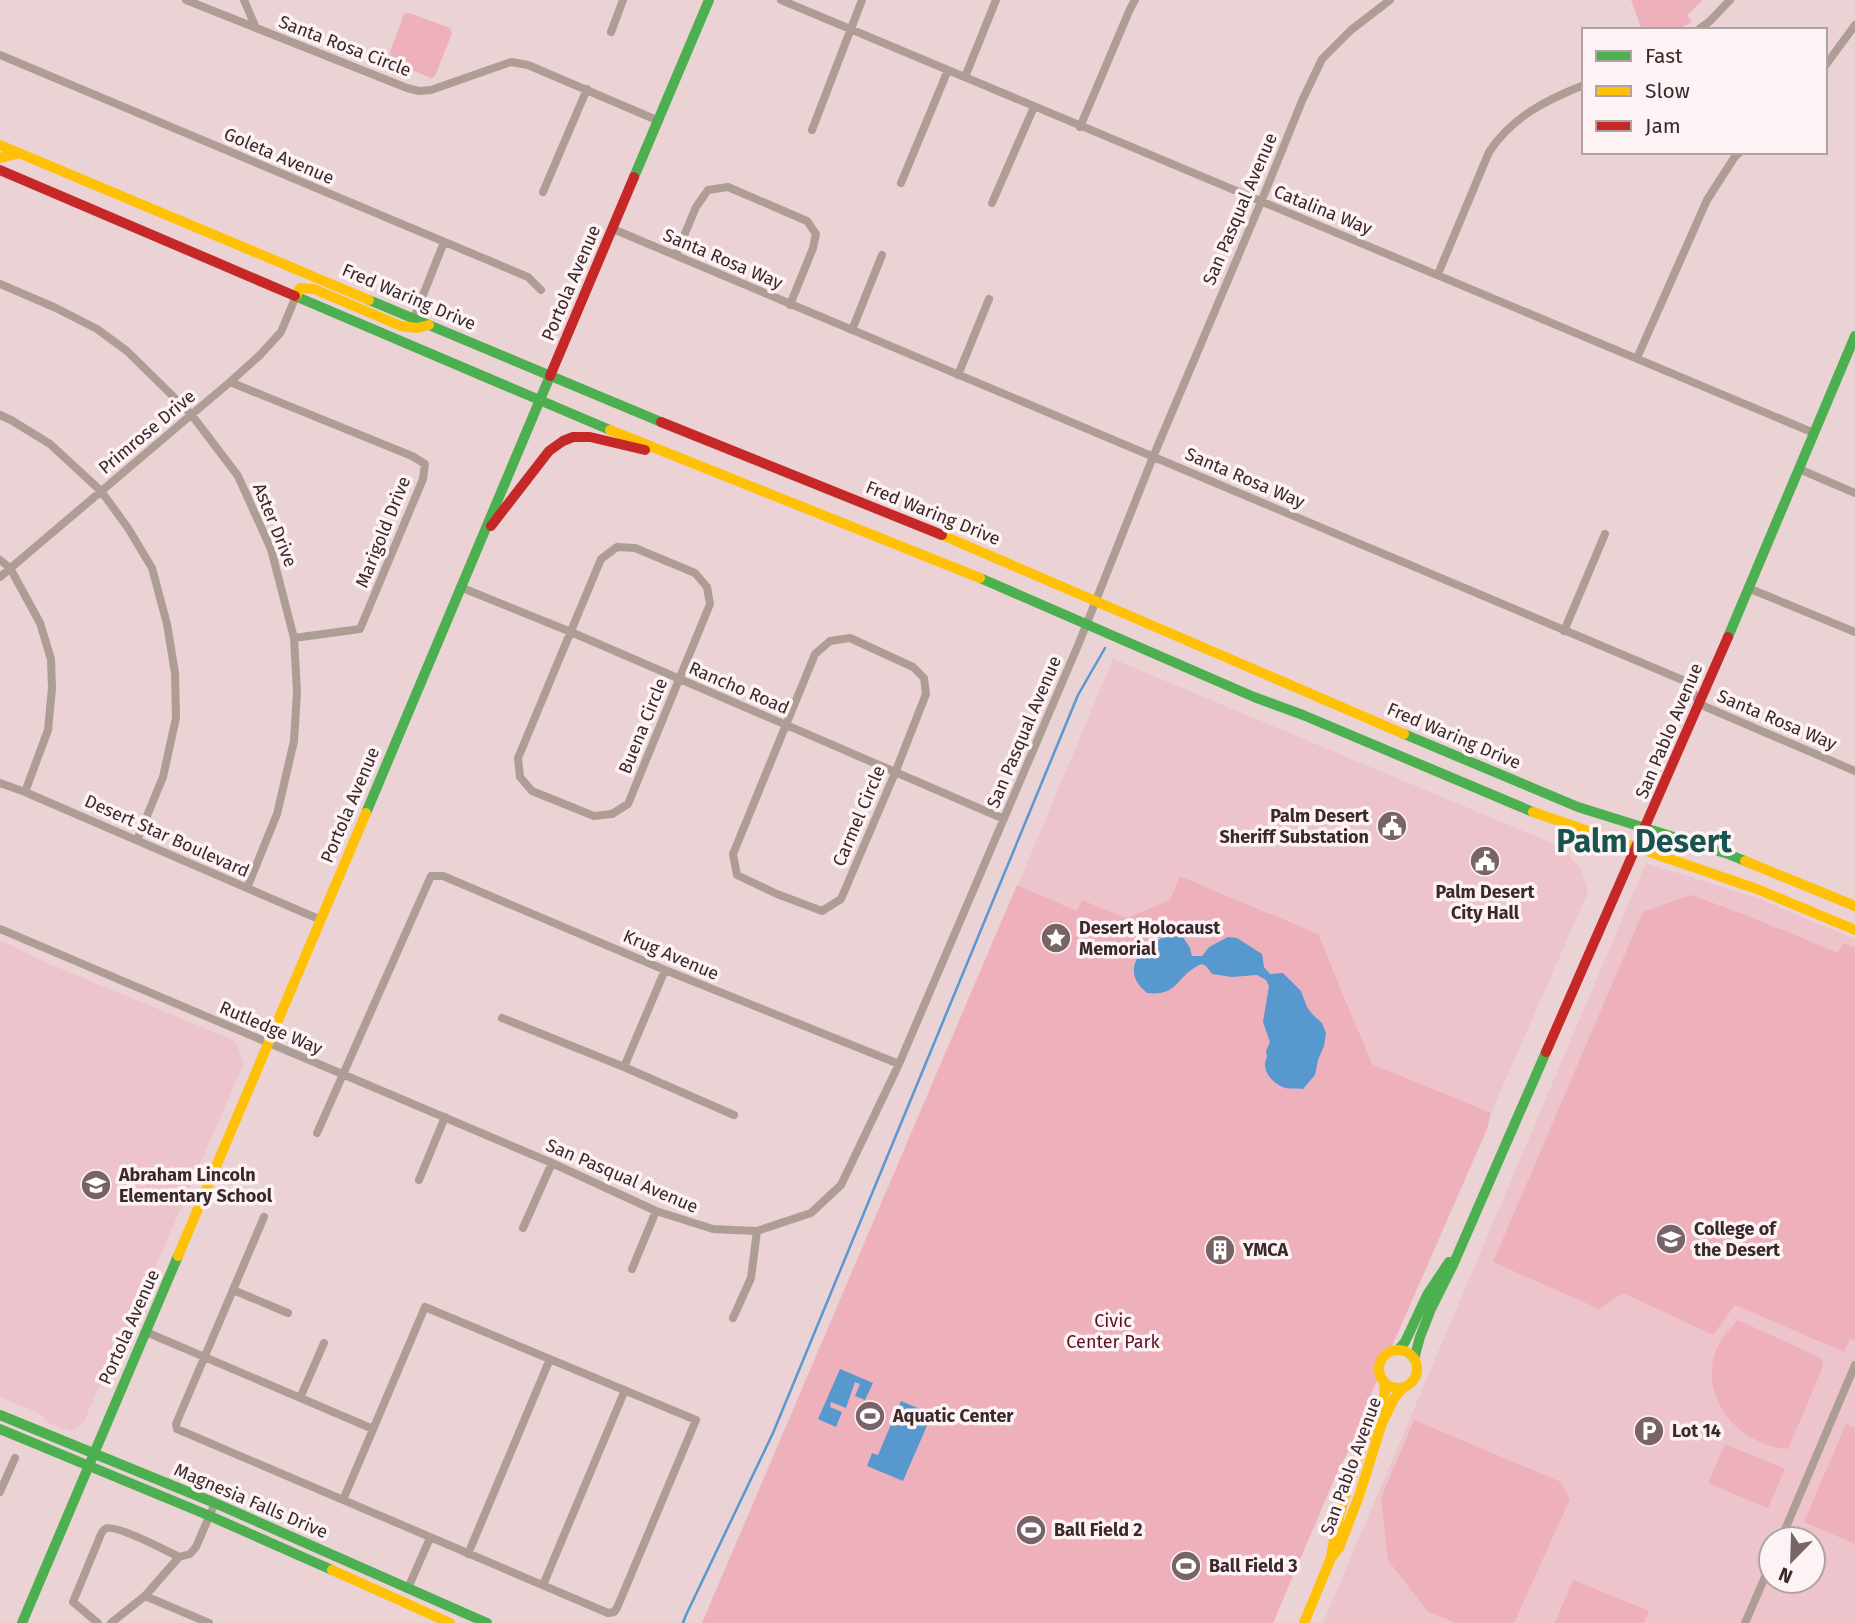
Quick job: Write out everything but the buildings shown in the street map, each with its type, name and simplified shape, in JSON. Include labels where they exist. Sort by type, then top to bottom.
[{"type":"main road","name":"Portola Avenue","points":[[22,1623],[709,0]]},
{"type":"main road","name":"Fred Waring Drive","points":[[0,145],[695,436],[966,545],[1298,690],[1578,807],[1741,859],[1855,906]]},
{"type":"main road","points":[[0,158],[20,153]]},
{"type":"main road","points":[[0,170],[539,400],[987,581],[1254,697],[1303,715],[1520,808],[1757,889],[1855,930]]},
{"type":"main road","points":[[296,296],[300,288],[314,289],[401,326],[417,328],[429,325]]},
{"type":"main road","name":"San Pablo Avenue","points":[[1414,1359],[1416,1347],[1435,1301],[1454,1266],[1646,828],[1814,433],[1852,351],[1855,336]]},
{"type":"main road","points":[[480,540],[549,451],[571,437],[586,436],[681,459]]},
{"type":"main road","name":"San Pablo Avenue","points":[[1398,1350],[1405,1342],[1427,1295],[1458,1252]]},
{"type":"main road","points":[[1398,1350],[1410,1354],[1414,1359],[1418,1370],[1413,1381],[1404,1387],[1395,1388],[1384,1381],[1380,1364],[1387,1354],[1398,1350]]},
{"type":"main road","name":"San Pablo Avenue","points":[[1331,1558],[1332,1544],[1349,1482],[1385,1393],[1384,1381]]},
{"type":"main road","name":"San Pablo Avenue","points":[[1304,1623],[1331,1558],[1339,1548],[1382,1423],[1395,1397],[1404,1387]]},
{"type":"main road","name":"Magnesia Falls Drive","points":[[0,1415],[215,1503],[487,1623]]},
{"type":"main road","name":"Magnesia Falls Drive","points":[[0,1429],[210,1517],[450,1623]]},
{"type":"street","name":"Santa Rosa Circle","points":[[186,0],[388,82],[419,91],[431,90],[511,62],[528,65],[659,121]]},
{"type":"street","name":"Santa Rosa Circle","points":[[244,0],[256,28]]},
{"type":"street","points":[[611,32],[623,0]]},
{"type":"street","name":"Catalina Way","points":[[781,0],[1814,433]]},
{"type":"street","points":[[812,130],[862,0]]},
{"type":"street","points":[[965,78],[996,0]]},
{"type":"street","points":[[1080,127],[1135,0]]},
{"type":"street","name":"San Pasqual Avenue","points":[[531,1155],[656,1211],[713,1229],[757,1231],[811,1213],[841,1185],[899,1064],[1004,819],[1302,100],[1322,59],[1351,30],[1391,0]]},
{"type":"street","points":[[1701,28],[1730,0]]},
{"type":"street","points":[[1827,63],[1855,25]]},
{"type":"street","name":"Goleta Avenue","points":[[0,55],[528,277],[541,290]]},
{"type":"street","points":[[901,183],[948,70]]},
{"type":"street","points":[[1437,274],[1489,152],[1499,137],[1512,123],[1537,107],[1582,86]]},
{"type":"street","points":[[543,192],[587,89]]},
{"type":"street","points":[[992,203],[1034,107]]},
{"type":"street","points":[[1637,358],[1707,200],[1738,154]]},
{"type":"street","points":[[676,256],[696,206],[708,190],[729,187],[807,221],[816,234],[790,305]]},
{"type":"street","name":"Santa Rosa Way","points":[[613,229],[1685,681],[1700,703],[1855,771]]},
{"type":"street","points":[[414,318],[444,242]]},
{"type":"street","points":[[852,330],[882,255]]},
{"type":"street","name":"Aster Drive","points":[[0,284],[56,308],[97,330],[127,351],[191,414],[238,475],[271,549],[294,638],[297,692],[294,741],[277,814],[247,888]]},
{"type":"street","name":"Primrose Drive","points":[[0,577],[260,355],[281,332],[296,296]]},
{"type":"street","points":[[958,375],[989,299]]},
{"type":"street","name":"Marigold Drive","points":[[230,382],[412,456],[425,464],[423,479],[360,629],[294,638]]},
{"type":"street","points":[[0,415],[50,444],[101,491],[128,527],[152,568],[167,624],[175,673],[176,718],[163,777],[137,840]]},
{"type":"street","points":[[1799,469],[1855,493]]},
{"type":"street","points":[[1564,631],[1605,534]]},
{"type":"street","name":"Buena Circle","points":[[617,547],[635,548],[695,573],[707,587],[710,604],[628,804],[612,814],[594,816],[532,791],[520,777],[518,758],[571,632],[601,559],[617,547]]},
{"type":"street","points":[[0,560],[10,568],[40,623],[51,659],[52,688],[48,730],[25,792]]},
{"type":"street","name":"Rancho Road","points":[[460,587],[571,632],[1004,819]]},
{"type":"street","points":[[1748,588],[1855,632]]},
{"type":"street","name":"Carmel Circle","points":[[850,638],[914,667],[924,678],[926,694],[841,899],[822,911],[737,875],[733,854],[785,726],[815,654],[830,641],[850,638]]},
{"type":"street","name":"Desert Star Boulevard","points":[[0,783],[321,920]]},
{"type":"street","name":"Krug Avenue","points":[[343,1074],[431,876],[443,876],[664,970],[899,1064]]},
{"type":"street","name":"Rutledge Way","points":[[0,929],[531,1155]]},
{"type":"street","points":[[624,1067],[664,970]]},
{"type":"street","points":[[502,1018],[734,1115]]},
{"type":"street","points":[[317,1133],[343,1074]]},
{"type":"street","points":[[419,1180],[445,1117]]},
{"type":"street","points":[[523,1228],[552,1163]]},
{"type":"street","points":[[632,1269],[656,1211]]},
{"type":"street","points":[[264,1217],[176,1424],[177,1429],[430,1538],[608,1613],[614,1612],[696,1420],[425,1307],[343,1500]]},
{"type":"street","points":[[733,1318],[751,1278],[757,1231]]},
{"type":"street","points":[[233,1290],[288,1313]]},
{"type":"street","points":[[146,1332],[373,1429]]},
{"type":"street","points":[[300,1398],[324,1343]]},
{"type":"street","points":[[468,1554],[550,1359]]},
{"type":"street","points":[[1787,1525],[1855,1365]]},
{"type":"street","points":[[543,1585],[625,1390]]},
{"type":"street","points":[[0,1492],[15,1458]]},
{"type":"street","points":[[111,1623],[145,1597],[179,1557],[190,1554],[196,1547],[215,1503]]},
{"type":"street","points":[[98,1623],[74,1602],[103,1530],[113,1528],[179,1557]]},
{"type":"street","points":[[408,1588],[430,1538]]},
{"type":"street","points":[[1745,1623],[1757,1595]]},
{"type":"street","points":[[145,1597],[209,1623]]},
{"type":"shaded area","points":[[1113,659],[1561,847],[1581,869],[1588,892],[1491,1113],[1372,1064],[1318,934],[1181,876],[1170,900],[1126,918],[1082,900],[1077,911],[1018,885]]},
{"type":"shaded area","name":"College of the Desert","points":[[1646,863],[1757,898],[1855,939],[1855,1623],[1323,1623]]},
{"type":"shaded area","name":"Abraham Lincoln Elementary School","points":[[0,940],[47,963],[235,1041],[244,1063],[123,1341],[107,1367],[83,1424],[71,1431],[48,1423],[39,1413],[0,1397]]},
{"type":"green space","points":[[1631,0],[1703,0],[1687,15],[1692,22],[1681,28],[1641,28]]},
{"type":"green space","points":[[409,13],[450,28],[452,33],[435,76],[431,78],[411,67],[406,69],[390,62],[388,57],[404,14]]},
{"type":"green space","name":"Civic Center Park","points":[[1180,876],[1318,934],[1372,1064],[1491,1113],[1487,1129],[1368,1401],[1355,1438],[1336,1475],[1273,1623],[702,1623],[1017,885],[1077,911],[1082,900],[1126,918],[1170,900]]},
{"type":"green space","points":[[1691,895],[1838,953],[1844,943],[1855,948],[1855,1340],[1850,1339],[1844,1352],[1735,1305],[1713,1335],[1623,1293],[1599,1309],[1493,1262],[1643,912]]},
{"type":"green space","points":[[1738,1320],[1821,1358],[1823,1366],[1788,1449],[1755,1440],[1741,1431],[1720,1406],[1714,1391],[1714,1356],[1724,1336]]},
{"type":"green space","points":[[1414,1420],[1561,1482],[1570,1499],[1514,1623],[1456,1623],[1427,1611],[1388,1560],[1381,1498]]},
{"type":"green space","points":[[1846,1424],[1855,1428],[1855,1544],[1827,1532],[1827,1525],[1804,1522]]},
{"type":"green space","points":[[1725,1444],[1785,1469],[1768,1508],[1708,1483]]},
{"type":"green space","points":[[1573,1580],[1649,1611],[1644,1623],[1555,1623]]},
{"type":"water","points":[[1170,935],[1183,937],[1192,956],[1202,956],[1209,947],[1228,937],[1237,938],[1262,954],[1264,967],[1270,974],[1283,973],[1301,991],[1307,1007],[1322,1023],[1326,1033],[1315,1075],[1303,1089],[1280,1086],[1266,1071],[1266,1051],[1270,1042],[1263,1022],[1269,986],[1266,980],[1257,975],[1232,977],[1212,974],[1202,964],[1187,973],[1166,992],[1147,993],[1139,985],[1134,972],[1138,957],[1156,941]]},
{"type":"water","points":[[840,1369],[873,1383],[865,1400],[855,1396],[860,1384],[855,1382],[846,1408],[831,1402],[830,1407],[842,1412],[836,1427],[818,1419]]},
{"type":"water","points":[[901,1401],[932,1414],[903,1481],[867,1466],[872,1453],[878,1455]]},
{"type":"waterway","points":[[683,1623],[773,1433],[1078,695],[1105,648]]},
{"type":"traffic: fast","points":[[634,177],[709,0]]},
{"type":"traffic: fast","points":[[295,296],[610,430]]},
{"type":"traffic: fast","points":[[369,300],[661,422]]},
{"type":"traffic: fast","points":[[1728,637],[1855,336]]},
{"type":"traffic: fast","points":[[366,813],[550,376]]},
{"type":"traffic: fast","points":[[980,578],[1254,697],[1533,812]]},
{"type":"traffic: fast","points":[[1404,734],[1578,807],[1745,861]]},
{"type":"traffic: fast","points":[[1414,1359],[1431,1309],[1453,1265],[1546,1052]]},
{"type":"traffic: fast","points":[[22,1623],[178,1256]]},
{"type":"traffic: fast","points":[[1398,1350],[1405,1342],[1427,1295],[1449,1262]]},
{"type":"traffic: fast","points":[[0,1415],[215,1503],[487,1623]]},
{"type":"traffic: fast","points":[[0,1429],[332,1570]]},
{"type":"traffic: slow","points":[[0,145],[369,300]]},
{"type":"traffic: slow","points":[[0,158],[20,153]]},
{"type":"traffic: slow","points":[[296,296],[300,288],[314,289],[401,326],[417,328],[429,325]]},
{"type":"traffic: slow","points":[[610,430],[980,578]]},
{"type":"traffic: slow","points":[[942,535],[1404,734]]},
{"type":"traffic: slow","points":[[1533,812],[1757,889],[1855,930]]},
{"type":"traffic: slow","points":[[178,1256],[366,813]]},
{"type":"traffic: slow","points":[[1745,861],[1855,906]]},
{"type":"traffic: slow","points":[[1398,1350],[1411,1356],[1417,1369],[1411,1382],[1398,1388],[1385,1382],[1379,1369],[1385,1356],[1398,1350]]},
{"type":"traffic: slow","points":[[1331,1558],[1346,1494],[1385,1393],[1384,1381]]},
{"type":"traffic: slow","points":[[1304,1623],[1331,1558],[1339,1548],[1382,1423],[1395,1397],[1404,1387]]},
{"type":"traffic: slow","points":[[332,1570],[450,1623]]},
{"type":"traffic: jam","points":[[0,170],[295,296]]},
{"type":"traffic: jam","points":[[550,376],[634,177]]},
{"type":"traffic: jam","points":[[661,422],[942,535]]},
{"type":"traffic: jam","points":[[491,526],[549,451],[563,441],[573,437],[590,437],[645,450]]},
{"type":"traffic: jam","points":[[1546,1052],[1728,637]]},
{"type":"place","name":"Palm Desert Sheriff Substation","points":[[1392,826]]},
{"type":"place","name":"Palm Desert City Hall","points":[[1485,861]]},
{"type":"place","name":"Desert Holocaust Memorial","points":[[1056,938]]},
{"type":"place","name":"Abraham Lincoln Elementary School","points":[[96,1185]]},
{"type":"place","name":"College of the Desert","points":[[1671,1239]]},
{"type":"place","name":"YMCA","points":[[1220,1250]]},
{"type":"place","name":"Aquatic Center","points":[[870,1416]]},
{"type":"place","name":"Lot 14","points":[[1649,1431]]},
{"type":"place","name":"Ball Field 2","points":[[1031,1530]]},
{"type":"place","name":"Ball Field 3","points":[[1186,1566]]},
{"type":"district","name":"Palm Desert","points":[[1644,841]]}]
